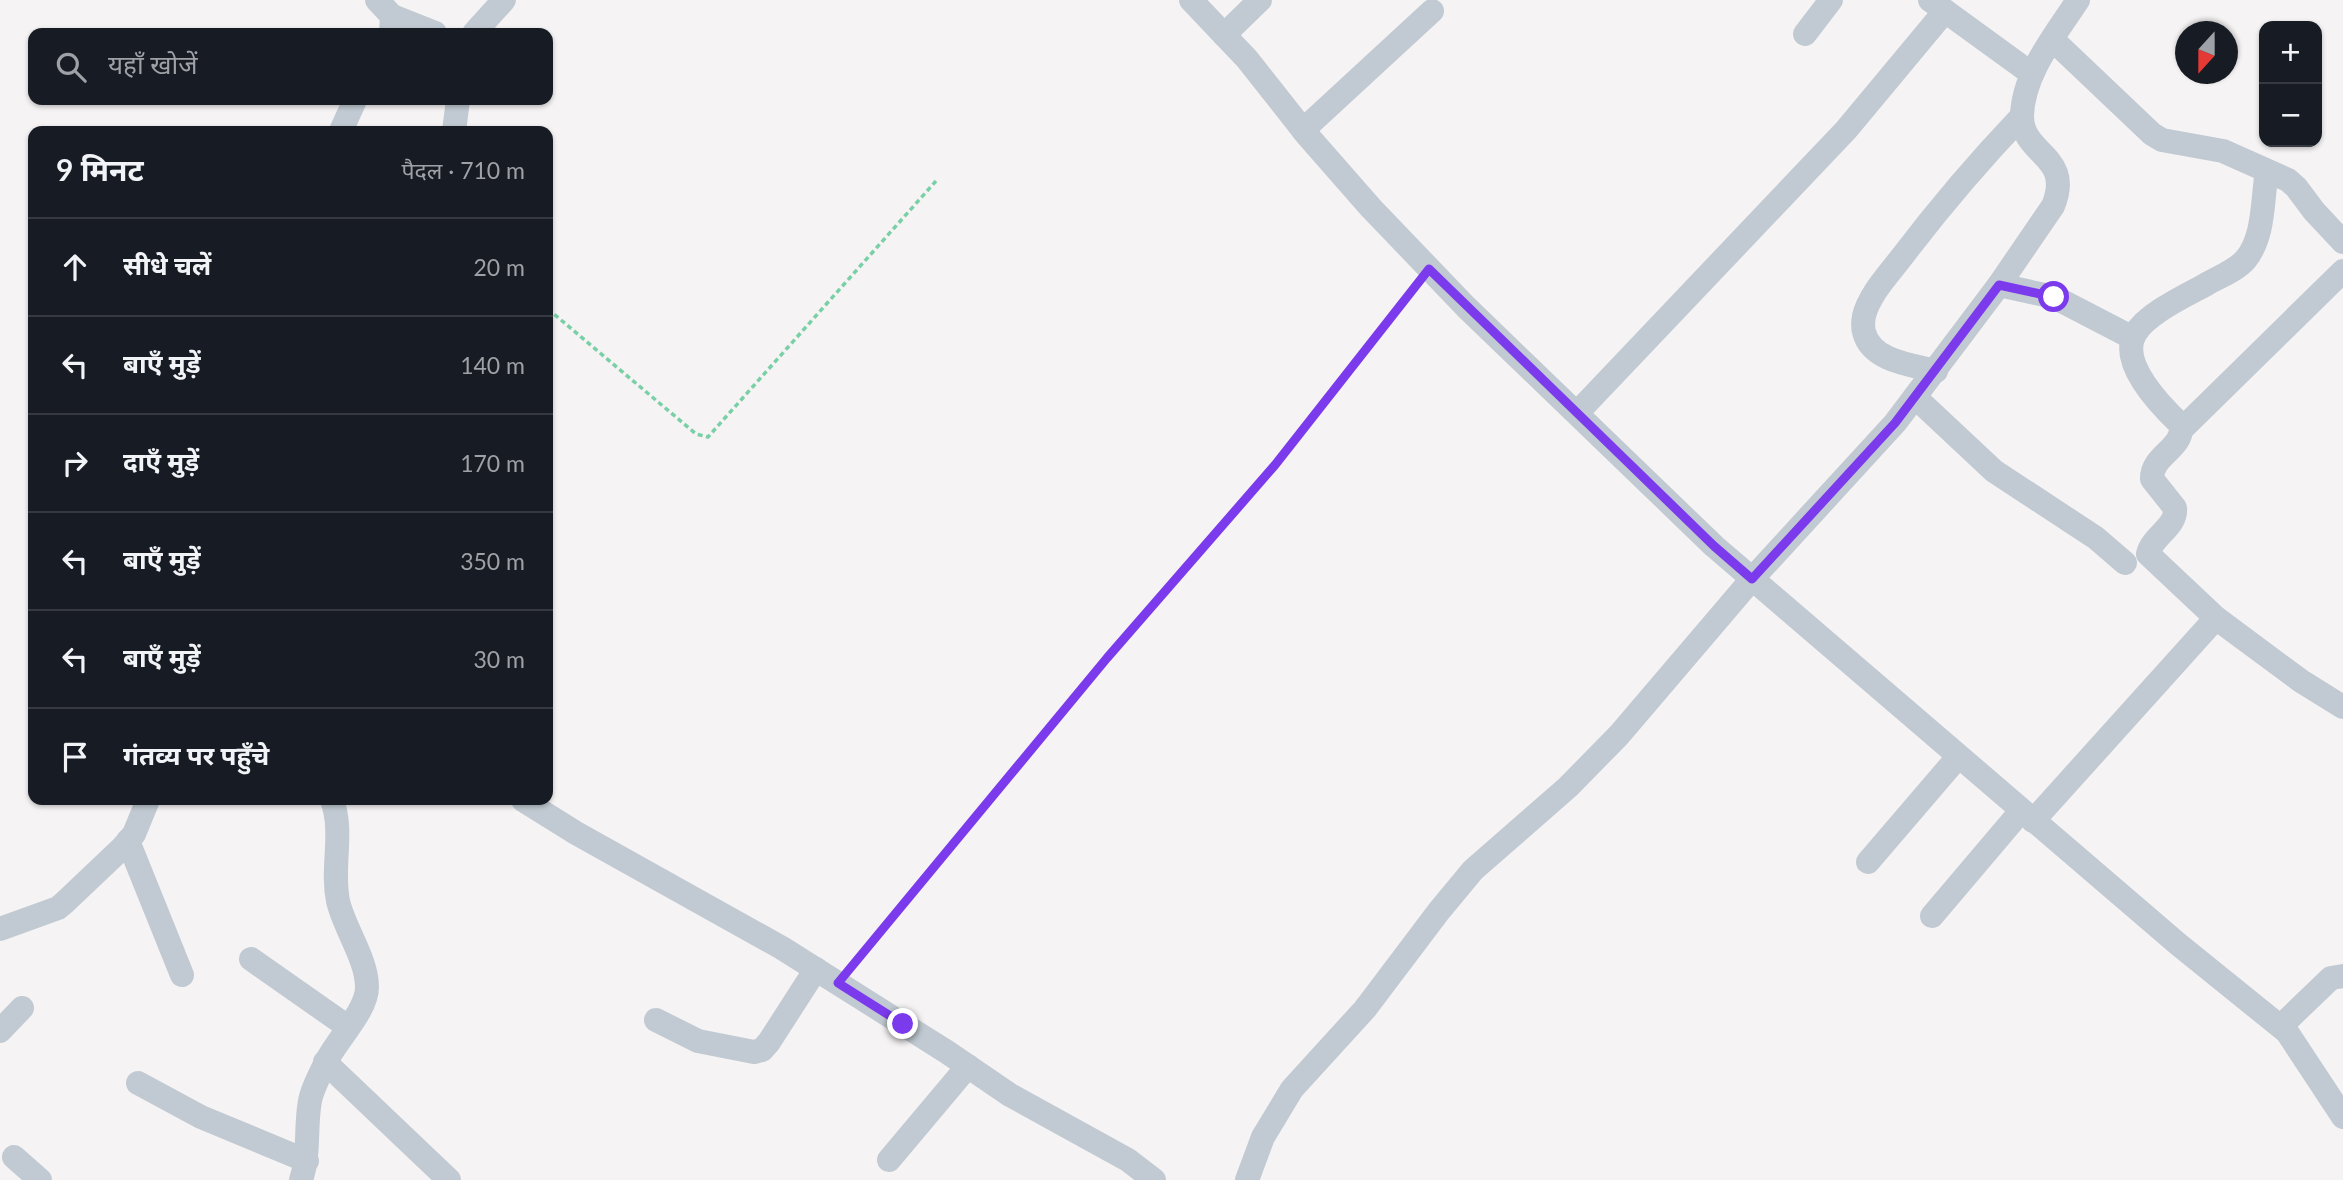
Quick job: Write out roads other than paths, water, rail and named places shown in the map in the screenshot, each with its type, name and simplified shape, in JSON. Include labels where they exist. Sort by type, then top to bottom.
[{"type":"street","points":[[479,28],[504,0]]},
{"type":"street","points":[[1191,0],[1247,59],[1303,130],[1371,208],[1429,269],[1714,546],[2178,944],[2281,1026],[2297,1044],[2324,1091],[2343,1117]]},
{"type":"street","points":[[1224,35],[1260,0]]},
{"type":"street","points":[[1805,34],[1831,0]]},
{"type":"street","points":[[1247,1180],[1263,1137],[1292,1089],[1365,1009],[1464,880],[1569,788],[1619,735],[1752,579],[1915,397],[1999,285],[2053,206],[2058,193],[2059,180],[2053,167],[2030,139],[2022,116],[2032,74],[2078,0]]},
{"type":"street","points":[[1577,413],[1846,130],[1938,5],[2032,74]]},
{"type":"street","points":[[1303,130],[1432,11]]},
{"type":"street","points":[[387,17],[420,28]]},
{"type":"street","points":[[2053,40],[2152,134],[2162,140],[2223,151],[2296,187],[2343,242]]},
{"type":"street","points":[[343,126],[353,105]]},
{"type":"street","points":[[455,126],[457,105]]},
{"type":"street","points":[[1936,370],[1901,363],[1881,354],[1868,342],[1863,318],[1878,288],[1933,216],[2022,116]]},
{"type":"street","points":[[2182,429],[2146,388],[2132,355],[2133,338],[2147,321],[2245,260],[2257,236],[2267,171]]},
{"type":"street","points":[[2343,271],[2182,429],[2180,437],[2156,463],[2151,474],[2152,479],[2175,508],[2175,514],[2173,520],[2151,544],[2148,554],[2216,618],[2301,681],[2343,707]]},
{"type":"street","points":[[1999,285],[2054,297],[2133,338]]},
{"type":"street","points":[[1915,397],[1994,471],[2096,538],[2125,563]]},
{"type":"street","points":[[1932,916],[2216,618]]},
{"type":"street","points":[[1868,862],[1958,757]]},
{"type":"street","points":[[0,929],[58,908],[128,841],[141,821],[146,805]]},
{"type":"street","points":[[138,1083],[304,1170],[309,1103],[325,1062],[362,1008],[367,987],[364,971],[338,898],[337,815],[334,805]]},
{"type":"street","points":[[531,805],[576,834],[782,948],[1010,1095],[1128,1160],[1154,1180]]},
{"type":"street","points":[[128,841],[182,975]]},
{"type":"street","points":[[251,959],[348,1027]]},
{"type":"street","points":[[656,1020],[698,1041],[754,1052],[762,1050],[816,969]]},
{"type":"street","points":[[2281,1026],[2331,978],[2343,976]]},
{"type":"street","points":[[0,1031],[22,1008]]},
{"type":"street","points":[[325,1062],[449,1180]]},
{"type":"street","points":[[889,1160],[968,1066]]},
{"type":"street","points":[[15,1157],[40,1180]]}]
